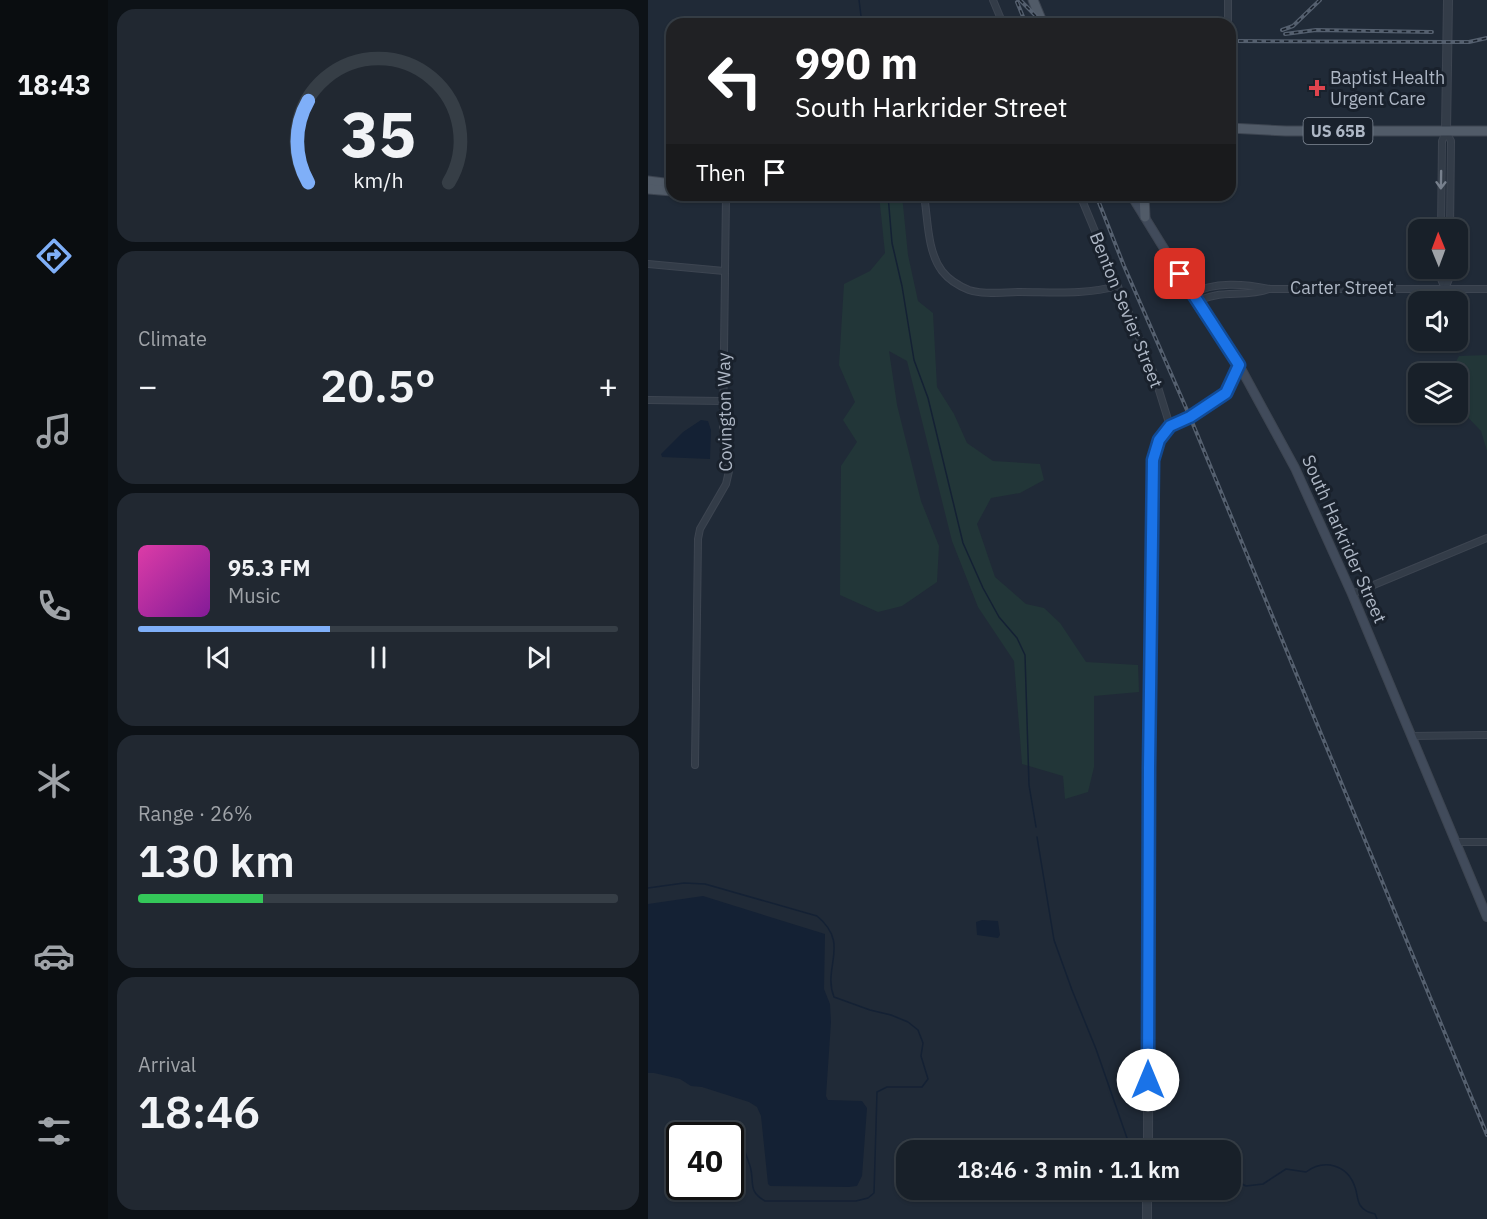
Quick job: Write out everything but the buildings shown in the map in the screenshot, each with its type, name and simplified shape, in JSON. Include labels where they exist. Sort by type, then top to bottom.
[{"type":"main road","points":[[1034,0],[1041,18]]},
{"type":"main road","name":"US 65B","points":[[1236,128],[1286,131],[1487,131]]},
{"type":"main road","points":[[648,182],[666,184]]},
{"type":"main road","points":[[648,189],[666,190]]},
{"type":"main road","name":"South Harkrider Street","points":[[1135,201],[1239,365],[1295,468],[1352,594],[1487,917]]},
{"type":"main road","points":[[1144,201],[1144,217]]},
{"type":"street","points":[[993,0],[1000,18]]},
{"type":"street","points":[[1228,0],[1228,18]]},
{"type":"street","points":[[1441,219],[1442,141],[1446,132],[1448,0]]},
{"type":"street","points":[[1446,132],[1451,141],[1450,219]]},
{"type":"street","name":"Covington Way","points":[[695,765],[698,538],[700,529],[726,484],[729,471],[723,430],[726,201]]},
{"type":"street","points":[[925,201],[935,256],[947,277],[969,290],[1084,292],[1117,286]]},
{"type":"street","name":"Benton Sevier Street","points":[[1082,201],[1154,371],[1170,426]]},
{"type":"street","points":[[648,264],[724,272]]},
{"type":"street","points":[[1440,279],[1445,289]]},
{"type":"street","points":[[1445,289],[1449,279]]},
{"type":"street","name":"Carter Street","points":[[1192,294],[1210,286],[1258,286],[1269,289],[1487,289]]},
{"type":"street","name":"Carter Street","points":[[1197,302],[1205,297],[1248,295],[1269,289]]},
{"type":"street","points":[[1148,1140],[1153,460],[1159,440],[1170,426],[1190,417],[1226,393],[1239,365]]},
{"type":"street","points":[[648,400],[723,401]]},
{"type":"street","points":[[1352,594],[1487,538]]},
{"type":"street","points":[[1412,736],[1487,735]]},
{"type":"street","points":[[1456,842],[1487,842]]},
{"type":"street","points":[[1147,1200],[1147,1219]]},
{"type":"green space","points":[[880,201],[903,201],[908,255],[918,301],[933,313],[937,387],[954,414],[967,443],[993,461],[1040,464],[1044,480],[1020,493],[991,498],[977,524],[995,577],[1026,604],[1044,608],[1060,623],[1086,662],[1138,665],[1139,692],[1094,696],[1094,767],[1088,792],[1065,799],[1063,776],[1022,764],[1014,661],[978,607],[952,541],[907,361],[889,351],[897,405],[921,501],[939,546],[937,582],[902,606],[878,612],[840,595],[841,466],[857,442],[843,420],[855,402],[839,365],[844,284],[870,271],[885,253]]},
{"type":"green space","points":[[1487,355],[1487,451],[1481,431],[1468,417],[1468,363],[1455,363],[1459,356]]},
{"type":"water","points":[[701,420],[708,421],[711,430],[710,459],[662,457],[661,454],[683,432]]},
{"type":"water","points":[[703,896],[825,934],[824,989],[830,1004],[831,1022],[826,1096],[828,1100],[862,1101],[867,1108],[862,1176],[857,1186],[770,1186],[761,1116],[757,1107],[749,1102],[702,1087],[691,1086],[680,1079],[648,1073],[648,904]]},
{"type":"water","points":[[998,921],[1000,935],[998,938],[977,935],[976,922]]},
{"type":"waterway","points":[[859,0],[861,18]]},
{"type":"waterway","points":[[888,201],[892,243],[902,286],[914,360],[928,398],[963,543],[999,617],[1017,638],[1025,655],[1029,785],[1036,827]]},
{"type":"waterway","points":[[1037,837],[1054,940],[1128,1140]]},
{"type":"waterway","points":[[648,888],[684,883],[705,884],[817,916],[827,926],[832,936],[834,956],[831,986],[834,997],[908,1022],[918,1030],[923,1043],[921,1056],[928,1079],[922,1087],[887,1087],[877,1092],[874,1193],[868,1198],[856,1201],[765,1201],[754,1190],[744,1149]]},
{"type":"waterway","points":[[1241,1184],[1246,1186],[1263,1184],[1286,1169],[1306,1172],[1320,1166],[1334,1166],[1341,1169],[1351,1179],[1360,1205],[1366,1211],[1375,1214],[1377,1219]]},
{"type":"railway","points":[[1020,0],[1038,18]]},
{"type":"railway","points":[[1282,30],[1293,26],[1320,0]]},
{"type":"railway","points":[[1017,2],[1024,18]]},
{"type":"railway","points":[[1285,34],[1316,30],[1432,32]]},
{"type":"railway","points":[[1236,41],[1469,42],[1487,38]]},
{"type":"railway","points":[[1098,201],[1487,1135]]},
{"type":"place","name":"Baptist Health Urgent Care","points":[[1317,88]]},
{"type":"route","points":[[1148,1080],[1153,460],[1159,440],[1170,426],[1190,417],[1226,393],[1239,365],[1180,274]]}]
